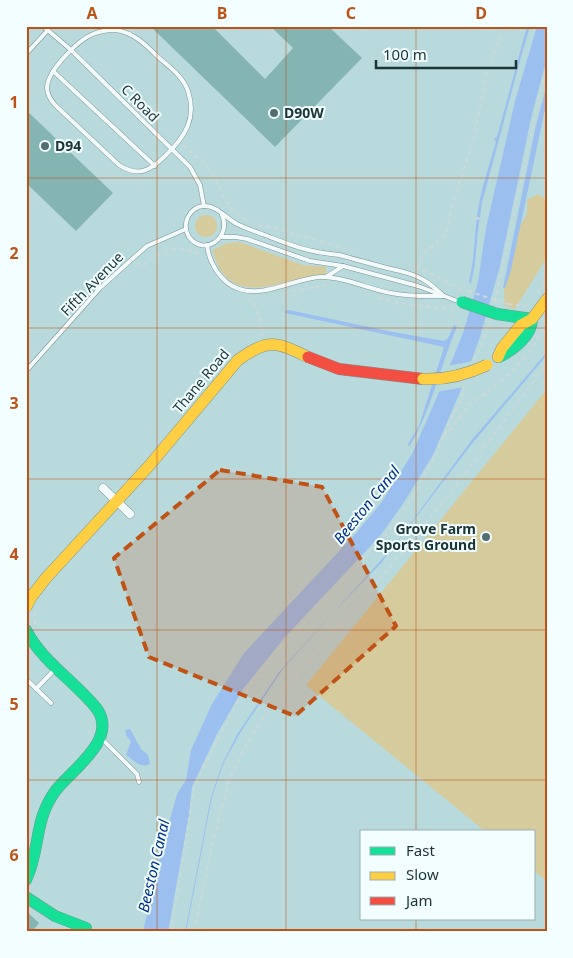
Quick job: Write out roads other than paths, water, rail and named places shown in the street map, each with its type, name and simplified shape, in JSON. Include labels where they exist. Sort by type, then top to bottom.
[{"type":"street","name":"Thane Road","points":[[26,607],[46,578],[148,467],[246,352],[264,345],[279,345],[339,369],[423,379],[452,379],[470,374],[498,357],[502,348],[521,324],[532,319],[542,297]]},
{"type":"street","points":[[459,306],[496,309],[532,319]]},
{"type":"street","points":[[103,488],[130,514]]},
{"type":"street","points":[[26,630],[36,646],[99,710],[104,721],[100,738],[57,789],[50,801],[38,828],[32,864],[26,880]]},
{"type":"street","points":[[26,898],[55,916],[86,927]]},
{"type":"lane","name":"C Road","points":[[44,26],[71,50],[194,172],[200,185],[204,206]]},
{"type":"lane","points":[[26,54],[48,30]]},
{"type":"lane","points":[[101,31],[123,31],[142,42],[180,77],[188,90],[190,116],[187,130],[180,142],[156,166],[138,172],[119,165],[51,100],[47,88],[53,71],[71,50],[80,41],[101,31]]},
{"type":"lane","points":[[53,71],[156,166]]},
{"type":"lane","points":[[444,296],[418,286],[343,266],[310,261],[241,238],[221,238],[212,244],[201,245],[191,239],[186,229],[188,216],[198,207],[214,208],[249,230],[311,251],[405,272],[426,282],[459,306]]},
{"type":"lane","points":[[221,238],[225,227],[222,214]]},
{"type":"lane","name":"Fifth Avenue","points":[[26,371],[100,288],[130,260],[147,246],[186,229]]},
{"type":"lane","points":[[207,245],[208,252],[219,274],[228,283],[239,289],[258,291],[313,278],[326,277],[350,281],[391,293],[416,296],[444,296]]},
{"type":"lane","points":[[326,277],[343,266]]},
{"type":"lane","points":[[36,689],[57,668]]},
{"type":"lane","points":[[26,679],[51,703]]},
{"type":"lane","points":[[100,738],[137,774],[140,782]]},
{"type":"water","points":[[527,26],[530,26],[482,203],[471,284],[469,281],[480,200],[496,141],[494,140],[497,137]]},
{"type":"water","points":[[537,26],[547,26],[547,58],[532,114],[500,266],[480,337],[460,392],[433,455],[403,504],[380,536],[285,637],[243,689],[217,734],[192,787],[189,815],[168,932],[143,932],[159,859],[177,794],[186,780],[191,750],[212,704],[244,653],[357,532],[381,503],[412,454],[439,392],[463,333],[478,282],[486,228],[515,101]]},
{"type":"water","points":[[547,84],[547,100],[511,270],[505,288],[503,288],[536,125]]},
{"type":"water","points":[[289,310],[444,341],[448,338],[454,325],[457,327],[424,418],[409,447],[408,444],[419,426],[444,347],[285,313],[285,311]]},
{"type":"water","points":[[547,352],[547,355],[471,445],[382,562],[283,669],[242,730],[224,762],[212,797],[185,932],[211,797],[223,762],[238,733],[279,672],[393,547],[471,441]]},
{"type":"water","points":[[130,729],[141,749],[148,755],[150,764],[140,765],[126,755],[131,742],[125,730]]},
{"type":"place","name":"D90W","points":[[274,113]]},
{"type":"place","name":"D94","points":[[45,146]]},
{"type":"place","name":"Grove Farm Sports Ground","points":[[486,537]]},
{"type":"water label","name":"Beeston Canal","points":[[367,505]]},
{"type":"water label","name":"Beeston Canal","points":[[154,866]]}]
